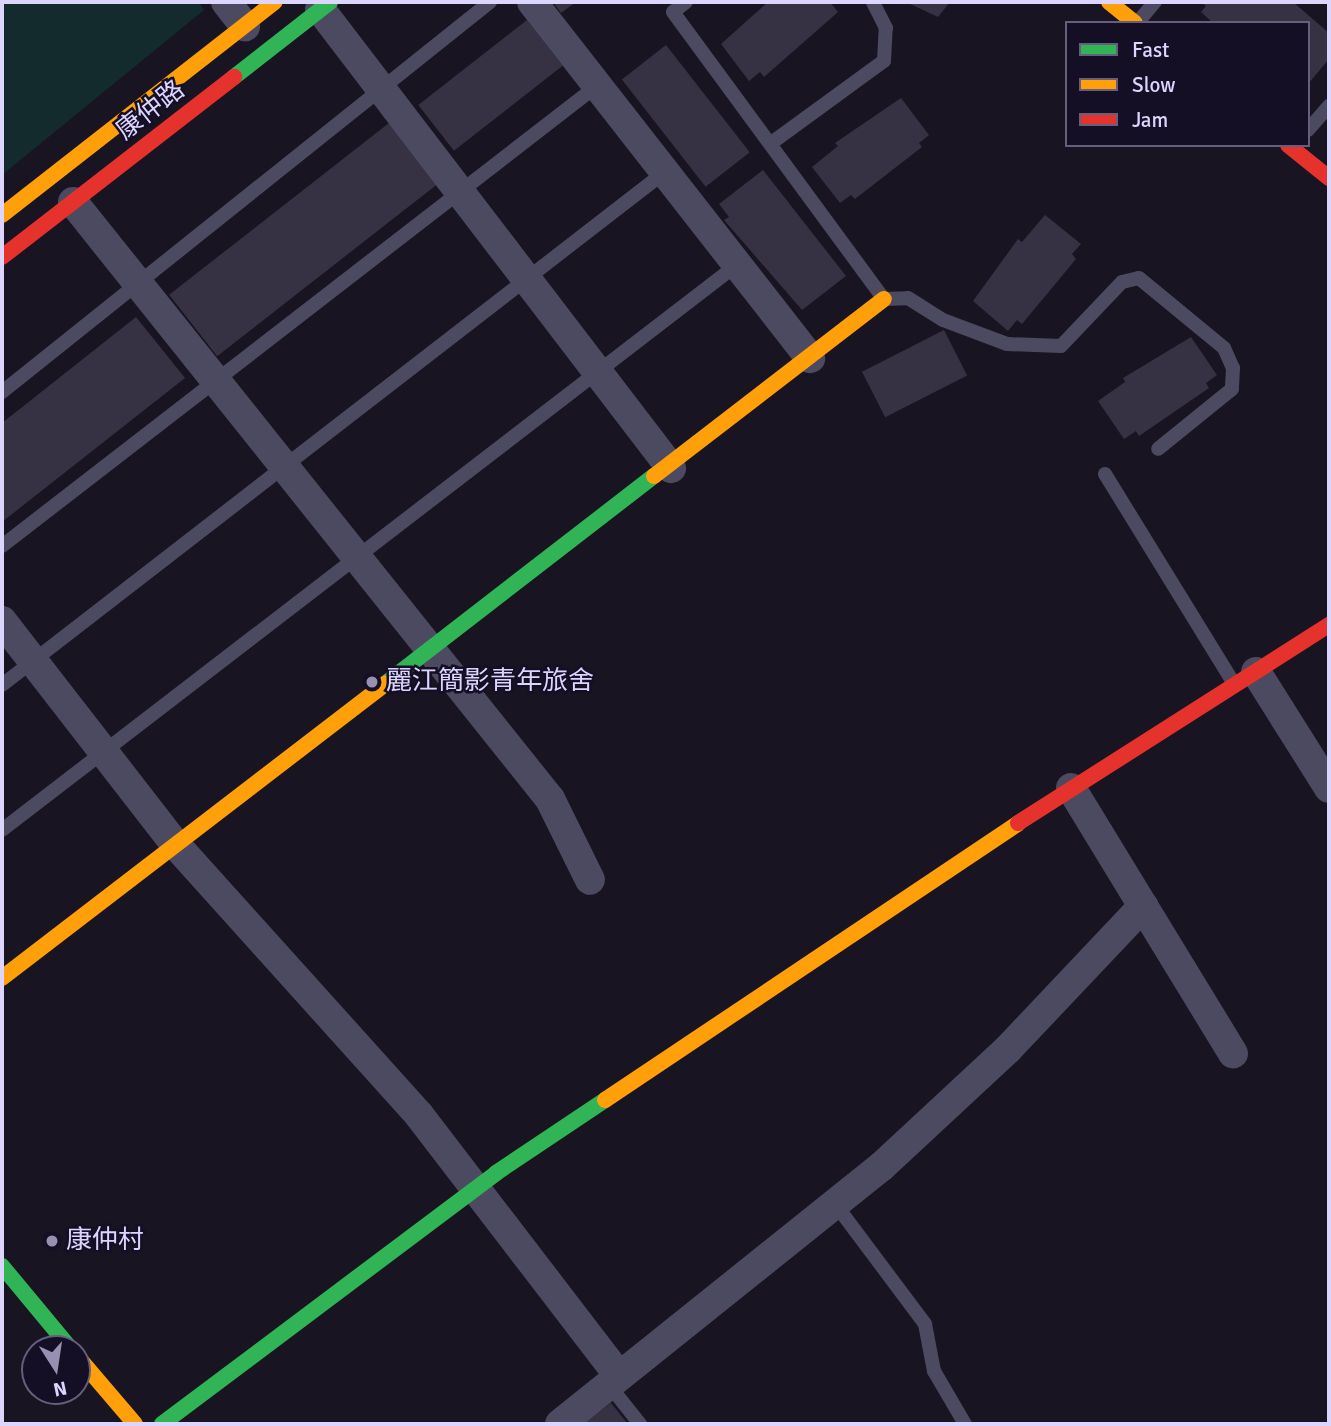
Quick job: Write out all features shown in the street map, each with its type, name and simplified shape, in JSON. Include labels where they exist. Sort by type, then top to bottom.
[{"type":"street","points":[[226,2],[245,26]]},
{"type":"street","name":"康仲路","points":[[2,215],[275,2]]},
{"type":"street","points":[[532,2],[739,263],[810,358]]},
{"type":"street","points":[[1109,2],[1133,21]]},
{"type":"street","points":[[325,6],[381,89],[671,468]]},
{"type":"street","name":"康仲路","points":[[2,257],[325,6]]},
{"type":"street","points":[[1293,147],[1329,178]]},
{"type":"street","points":[[73,202],[354,559],[432,647],[550,799],[590,880]]},
{"type":"street","points":[[2,978],[432,647],[671,468],[884,299]]},
{"type":"street","points":[[2,621],[176,845],[419,1115],[614,1380]]},
{"type":"street","points":[[162,1424],[475,1188],[1071,788],[1329,625]]},
{"type":"street","points":[[1245,679],[1329,788]]},
{"type":"street","points":[[1071,788],[1234,1053]]},
{"type":"street","points":[[560,1424],[836,1205],[981,1075],[1143,906]]},
{"type":"street","points":[[2,1266],[59,1335]]},
{"type":"street","points":[[91,1372],[135,1424]]},
{"type":"lane","points":[[2,392],[138,286],[490,2]]},
{"type":"lane","points":[[686,2],[673,12],[884,299],[908,298],[943,320],[1007,344],[1061,346],[1122,282],[1139,278],[1224,348],[1233,368],[1232,389],[1158,449]]},
{"type":"lane","points":[[770,144],[884,61],[886,28],[873,2]]},
{"type":"lane","points":[[1138,21],[1155,2]]},
{"type":"lane","points":[[2,546],[598,85]]},
{"type":"lane","points":[[1310,128],[1329,106]]},
{"type":"lane","points":[[2,685],[666,171]]},
{"type":"lane","points":[[2,830],[739,263]]},
{"type":"lane","points":[[1105,474],[1245,679]]},
{"type":"lane","points":[[836,1205],[925,1324],[934,1371],[965,1424]]},
{"type":"lane","points":[[614,1380],[640,1424]]},
{"type":"green space","points":[[2,2],[199,2],[204,10],[2,175]]},
{"type":"building","points":[[553,2],[576,2],[561,13]]},
{"type":"building","points":[[768,2],[830,2],[838,12],[764,77],[760,72],[749,81],[721,44]]},
{"type":"building","points":[[906,2],[950,2],[938,17]]},
{"type":"building","points":[[1201,2],[1293,2],[1329,33],[1329,59],[1310,82],[1310,21],[1211,21],[1201,12],[1206,6]]},
{"type":"building","points":[[527,20],[563,66],[454,151],[418,105]]},
{"type":"building","points":[[666,45],[750,152],[706,187],[622,79]]},
{"type":"building","points":[[901,98],[929,135],[919,143],[922,147],[855,199],[851,195],[840,203],[812,167],[838,146],[835,143]]},
{"type":"building","points":[[389,123],[437,184],[217,356],[169,295]]},
{"type":"building","points":[[763,170],[846,276],[802,310],[724,220],[729,217],[719,204]]},
{"type":"building","points":[[1045,215],[1081,244],[1072,254],[1076,259],[1022,324],[1017,320],[1008,331],[973,301],[1018,239],[1022,242]]},
{"type":"building","points":[[136,317],[185,378],[2,522],[2,423]]},
{"type":"building","points":[[944,330],[967,375],[885,417],[862,372]]},
{"type":"building","points":[[1191,337],[1217,375],[1206,383],[1209,388],[1139,436],[1136,431],[1124,439],[1098,401],[1125,382],[1123,378]]},
{"type":"building","points":[[611,1403],[628,1424],[583,1424]]},
{"type":"traffic: fast","points":[[234,77],[330,2]]},
{"type":"traffic: fast","points":[[386,683],[654,476]]},
{"type":"traffic: fast","points":[[162,1424],[496,1173],[605,1100]]},
{"type":"traffic: fast","points":[[2,1266],[59,1335]]},
{"type":"traffic: slow","points":[[2,215],[275,2]]},
{"type":"traffic: slow","points":[[1109,2],[1133,21]]},
{"type":"traffic: slow","points":[[654,476],[884,299]]},
{"type":"traffic: slow","points":[[2,978],[386,683]]},
{"type":"traffic: slow","points":[[605,1100],[1018,823]]},
{"type":"traffic: slow","points":[[91,1372],[135,1424]]},
{"type":"traffic: jam","points":[[2,257],[234,77]]},
{"type":"traffic: jam","points":[[1290,147],[1329,178]]},
{"type":"traffic: jam","points":[[1018,823],[1329,625]]},
{"type":"place","name":"麗江簡影青年旅舍","points":[[372,682]]},
{"type":"place","name":"康仲村","points":[[52,1241]]}]
